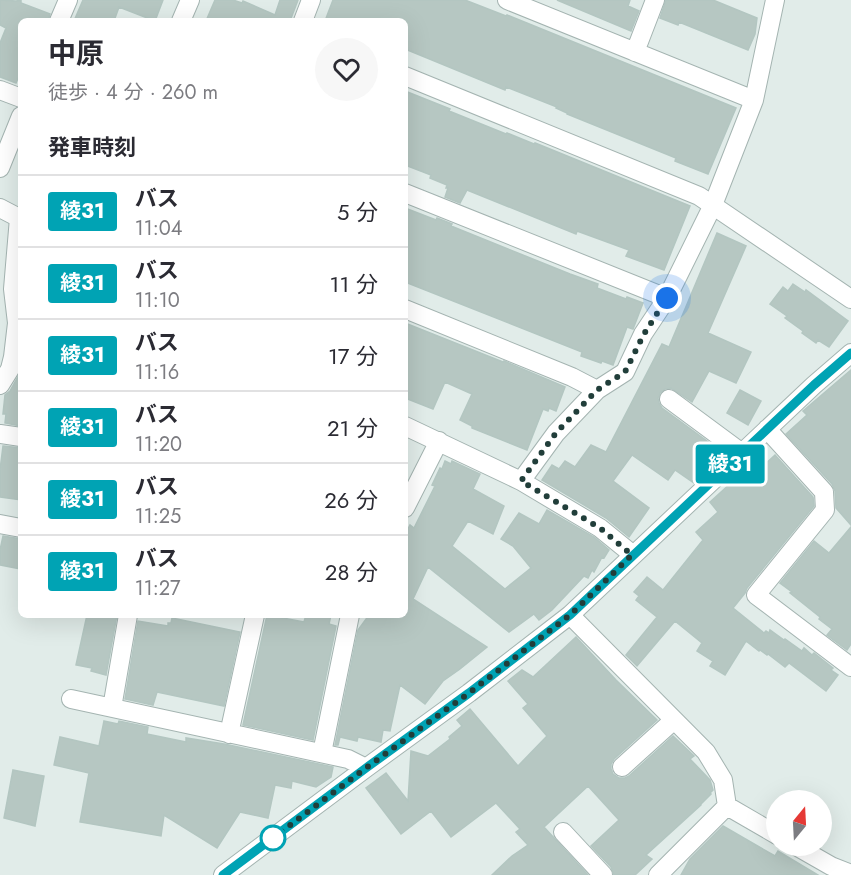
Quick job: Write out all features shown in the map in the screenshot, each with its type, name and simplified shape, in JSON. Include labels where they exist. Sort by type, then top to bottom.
[{"type":"street","points":[[182,18],[190,0]]},
{"type":"street","points":[[304,18],[311,0]]},
{"type":"street","points":[[507,0],[541,6],[635,52],[754,100]]},
{"type":"street","points":[[635,52],[656,0]]},
{"type":"street","points":[[521,481],[556,433],[597,390],[625,372],[644,334],[667,298],[713,205],[754,100],[776,0]]},
{"type":"street","points":[[408,77],[699,196],[851,299]]},
{"type":"street","points":[[0,90],[18,97]]},
{"type":"street","points":[[0,168],[18,123]]},
{"type":"street","points":[[408,194],[667,298]]},
{"type":"street","points":[[0,208],[18,218]]},
{"type":"street","points":[[0,385],[10,369],[7,356],[17,324],[13,289],[18,239]]},
{"type":"street","points":[[408,310],[572,377],[597,390]]},
{"type":"street","points":[[223,875],[469,693],[570,615],[814,385],[851,354]]},
{"type":"street","points":[[669,399],[742,453]]},
{"type":"street","points":[[408,427],[521,481],[600,528],[632,555]]},
{"type":"street","points":[[767,429],[824,492],[825,510],[756,595],[851,667]]},
{"type":"street","points":[[0,434],[18,436]]},
{"type":"street","points":[[408,502],[439,441]]},
{"type":"street","points":[[0,524],[18,527]]},
{"type":"street","points":[[570,615],[706,752],[723,780],[727,806]]},
{"type":"street","points":[[112,708],[127,618]]},
{"type":"street","points":[[229,734],[254,618]]},
{"type":"street","points":[[322,753],[349,618]]},
{"type":"street","points":[[71,699],[348,759],[366,768]]},
{"type":"street","points":[[622,767],[674,720]]},
{"type":"street","points":[[727,806],[766,829]]},
{"type":"street","points":[[658,875],[727,806]]},
{"type":"street","points":[[563,832],[603,875]]},
{"type":"street","points":[[814,856],[831,866],[851,873]]},
{"type":"building","points":[[0,0],[21,0],[21,3],[50,14],[49,18],[18,18],[18,78],[16,83],[0,77],[0,43],[6,28],[0,25]]},
{"type":"building","points":[[83,0],[163,0],[156,18],[147,18],[119,7],[115,18],[75,18]]},
{"type":"building","points":[[215,0],[233,0],[242,3],[243,1],[275,15],[280,0],[298,0],[291,18],[207,18]]},
{"type":"building","points":[[333,0],[465,0],[736,108],[708,174],[675,161],[676,158],[567,114],[557,107],[506,87],[505,90],[408,50],[408,18],[326,18]]},
{"type":"building","points":[[557,0],[630,0],[628,6],[639,11],[631,31]]},
{"type":"building","points":[[666,0],[713,0],[757,18],[755,34],[748,50],[679,22],[678,25],[660,18]]},
{"type":"building","points":[[408,92],[450,109],[449,111],[690,206],[664,270],[626,256],[629,250],[577,231],[576,234],[467,190],[460,203],[445,197],[447,185],[430,178],[431,175],[408,166]]},
{"type":"building","points":[[408,209],[436,220],[437,218],[452,224],[451,226],[598,284],[597,288],[643,303],[633,329],[627,327],[613,365],[581,356],[582,352],[408,283]]},
{"type":"building","points":[[717,233],[746,246],[708,333],[751,352],[736,383],[709,371],[692,402],[671,388],[660,393],[658,398],[662,408],[715,447],[704,463],[709,469],[694,483],[675,470],[668,480],[632,455],[613,481],[649,508],[629,537],[606,518],[542,480],[552,465],[559,469],[565,461],[575,467],[591,445],[606,452],[662,344],[669,347]]},
{"type":"building","points":[[793,284],[805,292],[806,290],[848,321],[829,347],[818,340],[816,343],[802,333],[803,331],[785,318],[787,316],[770,304],[783,287],[788,291]]},
{"type":"building","points":[[408,324],[565,387],[556,411],[549,408],[548,411],[543,409],[527,450],[472,428],[460,420],[472,394],[445,382],[433,409],[408,399]]},
{"type":"building","points":[[851,370],[851,525],[836,508],[835,491],[832,484],[786,434],[807,415],[803,411]]},
{"type":"building","points":[[18,376],[18,425],[5,423],[6,414],[3,414],[5,395]]},
{"type":"building","points":[[740,390],[761,401],[748,425],[727,413]]},
{"type":"building","points":[[3,446],[18,448],[18,500],[0,497]]},
{"type":"building","points":[[775,455],[813,497],[814,506],[733,608],[764,633],[766,631],[769,633],[770,630],[802,651],[804,648],[812,655],[814,653],[838,675],[826,691],[789,663],[785,667],[746,641],[725,675],[710,666],[713,661],[697,651],[702,643],[675,621],[637,666],[626,655],[657,617],[636,600],[639,596],[634,592],[647,577],[663,590],[703,540],[696,532],[718,512],[710,502],[754,462],[760,469]]},
{"type":"building","points":[[445,461],[451,464],[452,461],[480,474],[473,489],[504,506],[493,534],[468,521],[452,546],[505,589],[531,568],[513,546],[501,539],[519,513],[539,524],[547,510],[594,537],[609,550],[604,558],[602,557],[594,572],[592,570],[588,578],[584,576],[552,610],[539,620],[534,614],[509,632],[428,567],[413,599],[487,647],[443,681],[425,704],[400,685],[390,731],[383,730],[381,742],[358,737],[357,741],[340,737],[338,745],[335,745],[358,630],[367,618],[408,618],[408,529],[410,525],[414,528],[435,486],[432,485],[440,468],[442,469]]},
{"type":"building","points":[[851,527],[851,644],[847,650],[827,635],[832,629],[819,619],[820,617],[780,583],[814,541],[829,553]]},
{"type":"building","points":[[3,536],[18,538],[18,568],[0,565]]},
{"type":"building","points":[[86,618],[116,618],[106,675],[91,671],[92,668],[76,665]]},
{"type":"building","points":[[172,618],[240,632],[224,706],[157,692],[153,705],[125,699],[138,621],[168,626]]},
{"type":"building","points":[[266,618],[304,622],[305,618],[330,618],[329,624],[336,626],[313,740],[243,725]]},
{"type":"building","points":[[576,637],[657,720],[614,759],[611,764],[613,774],[619,778],[629,776],[673,736],[694,756],[690,759],[710,780],[713,790],[711,794],[646,855],[652,859],[635,875],[614,875],[611,867],[591,846],[619,820],[588,786],[544,827],[588,875],[492,875],[528,845],[516,832],[520,829],[496,803],[451,837],[431,811],[401,834],[366,788],[386,773],[408,801],[411,751],[428,756],[450,739],[449,737],[462,726],[457,720],[470,709],[518,766],[547,736],[523,708],[528,704],[508,681],[522,670],[533,677]]},
{"type":"building","points":[[104,721],[118,724],[119,721],[148,727],[147,734],[186,742],[186,738],[224,744],[333,767],[331,777],[316,787],[292,781],[291,788],[275,785],[268,818],[240,812],[217,848],[164,815],[161,836],[80,822],[89,773],[54,765],[60,737],[99,746]]},
{"type":"building","points":[[13,770],[44,776],[35,826],[4,818]]},
{"type":"building","points":[[723,826],[766,851],[766,856],[786,856],[818,875],[681,875],[690,859]]},
{"type":"bus line","name":"綾31","points":[[223,875],[469,693],[570,615],[814,385],[851,353]]},
{"type":"route","points":[[273,838],[570,615],[632,555],[600,528],[521,481],[556,433],[597,390],[625,372],[644,334],[667,298]]}]
